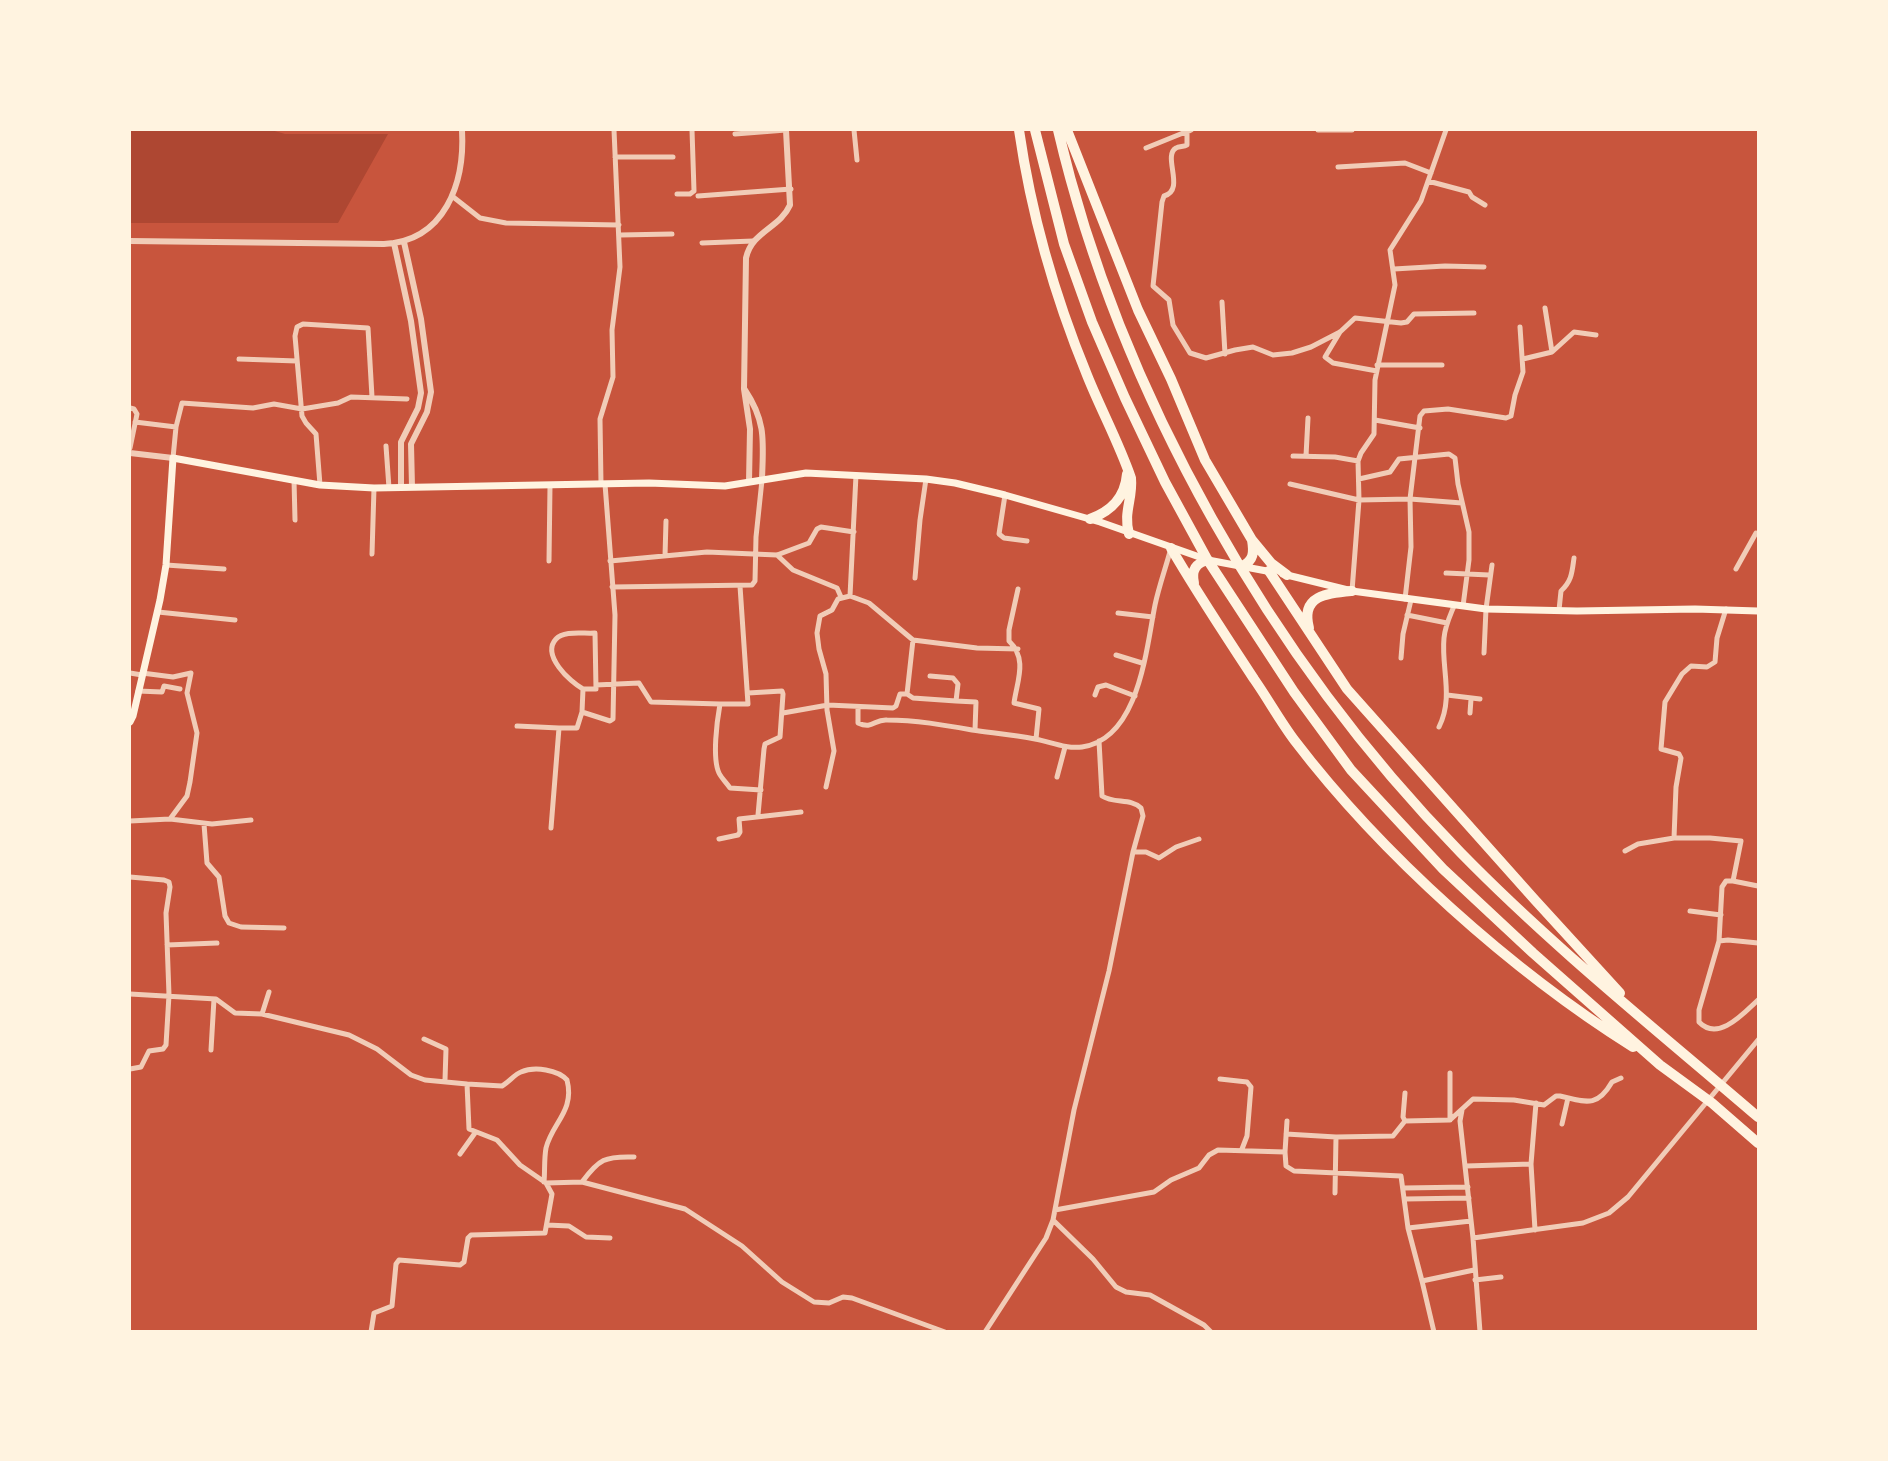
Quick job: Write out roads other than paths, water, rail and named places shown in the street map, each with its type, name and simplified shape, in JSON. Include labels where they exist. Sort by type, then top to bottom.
[{"type":"highway","points":[[1019,130],[1042,238],[1058,295],[1086,374],[1127,466],[1132,486],[1126,518],[1129,534]]},
{"type":"highway","points":[[1035,130],[1064,244],[1092,322],[1125,398],[1165,482],[1207,559],[1294,692],[1351,770],[1443,869],[1660,1065]]},
{"type":"highway","points":[[1058,130],[1088,237],[1148,389],[1188,473],[1229,548],[1316,683],[1370,751],[1460,852],[1548,939],[1759,1117]]},
{"type":"highway","points":[[1068,130],[1138,310],[1205,460],[1252,540],[1271,564],[1287,575]]},
{"type":"highway","points":[[1090,519],[1109,510],[1118,500],[1126,479],[1127,466]]},
{"type":"highway","points":[[1242,566],[1249,563],[1251,558],[1252,540]]},
{"type":"highway","points":[[1171,548],[1294,740],[1350,806],[1396,853],[1474,927],[1589,1020],[1660,1065],[1712,1103],[1759,1143]]},
{"type":"highway","points":[[1196,590],[1194,569],[1199,562],[1208,560]]},
{"type":"highway","points":[[1269,571],[1347,689],[1535,900],[1652,1026]]},
{"type":"highway","points":[[1313,639],[1306,618],[1310,605],[1318,596],[1326,593],[1352,591]]},
{"type":"main road","points":[[130,722],[158,612],[166,565],[173,458],[320,485],[374,488],[662,482],[725,486],[806,473],[926,479],[955,482],[1090,519],[1208,560],[1352,591],[1486,609],[1759,611]]},
{"type":"street","points":[[130,241],[404,242],[425,232],[435,223],[452,196],[461,161],[462,130]]},
{"type":"street","points":[[582,712],[612,720],[615,615],[600,419],[613,377],[612,330],[620,267],[614,130]]},
{"type":"street","points":[[677,194],[690,194],[694,191],[692,130]]},
{"type":"street","points":[[735,134],[786,130],[791,189],[789,209],[753,241],[746,258],[744,389],[750,444],[749,482]]},
{"type":"street","points":[[855,130],[858,160]]},
{"type":"street","points":[[1146,148],[1189,130]]},
{"type":"street","points":[[1189,130],[1187,145],[1176,148],[1172,153],[1173,190],[1164,196],[1162,202],[1153,286],[1169,300],[1173,325],[1186,349],[1201,358],[1253,347],[1273,355],[1292,353],[1311,347],[1340,332]]},
{"type":"street","points":[[1318,130],[1352,130]]},
{"type":"street","points":[[1352,591],[1359,500],[1358,461],[1374,434],[1377,368],[1395,285],[1390,250],[1421,201],[1446,130]]},
{"type":"street","points":[[615,157],[673,157]]},
{"type":"street","points":[[1338,167],[1405,163],[1431,173]]},
{"type":"street","points":[[1428,181],[1468,191],[1485,205]]},
{"type":"street","points":[[698,196],[791,189]]},
{"type":"street","points":[[452,196],[480,218],[506,223],[619,225]]},
{"type":"street","points":[[620,235],[672,234]]},
{"type":"street","points":[[702,243],[753,241]]},
{"type":"street","points":[[404,242],[421,319],[431,392],[427,412],[411,444],[412,487]]},
{"type":"street","points":[[394,243],[411,321],[421,393],[418,408],[401,442],[401,488]]},
{"type":"street","points":[[1394,269],[1484,267]]},
{"type":"street","points":[[1222,302],[1225,354]]},
{"type":"street","points":[[1545,308],[1552,352]]},
{"type":"street","points":[[1442,365],[1377,368],[1333,363],[1325,357],[1340,332],[1354,318],[1404,323],[1414,314],[1474,313]]},
{"type":"street","points":[[320,485],[317,436],[306,423],[302,409],[295,335],[299,326],[368,328],[372,397]]},
{"type":"street","points":[[1401,658],[1407,615],[1411,547],[1410,499],[1420,416],[1427,410],[1448,409],[1506,418],[1511,416],[1515,395],[1522,381],[1520,327]]},
{"type":"street","points":[[1523,359],[1552,352],[1574,332],[1597,335]]},
{"type":"street","points":[[239,359],[297,361]]},
{"type":"street","points":[[612,587],[718,584],[749,586],[755,581],[762,480],[762,426],[757,410],[744,389]]},
{"type":"street","points":[[130,408],[136,412],[130,450],[173,458],[182,403],[253,408],[274,404],[302,409],[338,403],[348,397],[407,399]]},
{"type":"street","points":[[1306,456],[1308,418]]},
{"type":"street","points":[[1375,420],[1420,428]]},
{"type":"street","points":[[135,422],[176,427]]},
{"type":"street","points":[[750,444],[763,444]]},
{"type":"street","points":[[386,446],[389,488]]},
{"type":"street","points":[[1359,479],[1390,472],[1397,460],[1453,455],[1455,457],[1469,532],[1463,606]]},
{"type":"street","points":[[1293,456],[1358,461]]},
{"type":"street","points":[[850,596],[856,475]]},
{"type":"street","points":[[915,578],[919,520],[926,479]]},
{"type":"street","points":[[294,480],[295,520]]},
{"type":"street","points":[[1290,484],[1359,500],[1410,499],[1462,503]]},
{"type":"street","points":[[549,561],[550,486]]},
{"type":"street","points":[[372,554],[374,488]]},
{"type":"street","points":[[1005,495],[999,534],[1004,538],[1027,541]]},
{"type":"street","points":[[665,556],[666,521]]},
{"type":"street","points":[[610,561],[707,552],[777,555],[809,543],[819,527],[854,532]]},
{"type":"street","points":[[1737,569],[1758,533]]},
{"type":"street","points":[[859,707],[858,723],[872,726],[881,720],[896,720],[1036,739],[1065,747],[1082,747],[1099,741],[1115,730],[1135,696],[1171,548]]},
{"type":"street","points":[[777,555],[793,570],[837,588],[841,597]]},
{"type":"street","points":[[1559,610],[1561,591],[1569,584],[1574,558]]},
{"type":"street","points":[[166,565],[224,569]]},
{"type":"street","points":[[1484,653],[1492,565]]},
{"type":"street","points":[[1446,573],[1489,575]]},
{"type":"street","points":[[596,685],[639,683],[651,702],[747,705],[740,586]]},
{"type":"street","points":[[1018,589],[1009,630],[1009,640],[1017,649],[1021,672],[1014,703],[1039,709],[1036,739]]},
{"type":"street","points":[[826,786],[834,751],[826,674],[819,649],[818,620],[832,610],[841,597],[850,596],[869,603],[913,640],[977,648],[1017,649]]},
{"type":"street","points":[[1439,727],[1447,695],[1444,644],[1447,623],[1454,606]]},
{"type":"street","points":[[1674,838],[1676,787],[1681,758],[1679,754],[1661,749],[1665,702],[1682,674],[1691,666],[1707,667],[1715,662],[1717,638],[1726,609]]},
{"type":"street","points":[[158,612],[235,620]]},
{"type":"street","points":[[1118,613],[1153,617]]},
{"type":"street","points":[[1407,615],[1447,623]]},
{"type":"street","points":[[595,633],[596,690],[583,689],[559,668],[553,654],[557,637],[595,633]]},
{"type":"street","points":[[907,694],[913,640]]},
{"type":"street","points":[[1116,655],[1142,663]]},
{"type":"street","points":[[130,673],[173,677],[191,673],[187,693],[197,733],[190,782],[187,796],[170,819]]},
{"type":"street","points":[[930,676],[955,680],[956,701]]},
{"type":"street","points":[[1095,695],[1098,687],[1106,685],[1135,696]]},
{"type":"street","points":[[138,691],[162,692],[164,686],[180,689]]},
{"type":"street","points":[[517,726],[577,728],[582,712],[583,689]]},
{"type":"street","points":[[748,693],[782,691],[780,737],[765,744],[758,815]]},
{"type":"street","points":[[783,713],[828,705],[894,708],[899,695],[907,694],[912,698],[976,702],[975,730]]},
{"type":"street","points":[[1447,695],[1480,699]]},
{"type":"street","points":[[1470,713],[1471,699]]},
{"type":"street","points":[[720,704],[716,735],[717,764],[721,776],[730,788],[761,790]]},
{"type":"street","points":[[551,828],[559,728]]},
{"type":"street","points":[[985,1332],[1046,1238],[1053,1220],[1074,1110],[1143,811],[1136,803],[1101,796],[1099,741]]},
{"type":"street","points":[[1056,777],[1065,747]]},
{"type":"street","points":[[719,839],[738,835],[740,819],[801,812]]},
{"type":"street","points":[[130,821],[170,819],[204,824],[251,820]]},
{"type":"street","points":[[204,824],[206,863],[219,877],[225,916],[229,923],[241,927],[284,928]]},
{"type":"street","points":[[1625,851],[1638,844],[1674,838],[1741,841],[1733,881]]},
{"type":"street","points":[[1133,852],[1146,852],[1159,858],[1176,847],[1199,839]]},
{"type":"street","points":[[130,877],[164,880],[170,884],[166,913],[169,995],[165,1046],[149,1051],[144,1065],[130,1069]]},
{"type":"street","points":[[1759,886],[1726,881],[1722,887],[1719,941],[1699,1010],[1699,1022],[1706,1029],[1713,1031],[1722,1028],[1759,1000]]},
{"type":"street","points":[[1690,911],[1721,915]]},
{"type":"street","points":[[1719,941],[1759,943]]},
{"type":"street","points":[[167,945],[217,943]]},
{"type":"street","points":[[262,1014],[269,992]]},
{"type":"street","points":[[130,994],[214,999],[235,1013],[262,1014],[305,1024],[360,1040],[377,1049],[411,1075],[434,1081],[502,1086],[521,1072],[554,1072],[567,1080],[568,1091],[561,1122],[547,1146],[545,1183]]},
{"type":"street","points":[[211,1050],[214,999]]},
{"type":"street","points":[[424,1039],[446,1049],[445,1080]]},
{"type":"street","points":[[1474,1238],[1583,1223],[1609,1213],[1628,1197],[1756,1042]]},
{"type":"street","points":[[1450,1073],[1450,1120]]},
{"type":"street","points":[[1405,1121],[1450,1120],[1474,1099],[1548,1104],[1556,1096],[1592,1102],[1600,1099],[1612,1082],[1621,1078]]},
{"type":"street","points":[[1220,1079],[1247,1082],[1251,1087],[1247,1136],[1242,1149]]},
{"type":"street","points":[[371,1332],[374,1313],[392,1306],[396,1264],[399,1260],[460,1265],[464,1262],[468,1238],[471,1235],[545,1233],[552,1194],[545,1183],[520,1165],[497,1140],[475,1133],[468,1127],[467,1084]]},
{"type":"street","points":[[1405,1093],[1405,1121]]},
{"type":"street","points":[[1562,1124],[1568,1098]]},
{"type":"street","points":[[1535,1230],[1531,1164],[1536,1103]]},
{"type":"street","points":[[1462,1110],[1460,1121],[1474,1238],[1480,1332]]},
{"type":"street","points":[[1286,1134],[1391,1137],[1405,1121]]},
{"type":"street","points":[[1287,1122],[1284,1162],[1289,1169],[1398,1175],[1403,1178],[1408,1228],[1434,1332]]},
{"type":"street","points":[[460,1154],[475,1133]]},
{"type":"street","points":[[1335,1193],[1336,1137]]},
{"type":"street","points":[[1055,1210],[1154,1192],[1171,1180],[1199,1168],[1212,1153],[1242,1149],[1285,1152]]},
{"type":"street","points":[[582,1182],[601,1160],[634,1157]]},
{"type":"street","points":[[1466,1166],[1531,1164]]},
{"type":"street","points":[[545,1183],[582,1182],[685,1209],[742,1246],[782,1282],[814,1302],[829,1303],[844,1297],[852,1298],[945,1332]]},
{"type":"street","points":[[1404,1188],[1468,1187]]},
{"type":"street","points":[[1405,1199],[1469,1198]]},
{"type":"street","points":[[1053,1220],[1116,1286],[1126,1292],[1157,1298],[1204,1325],[1211,1332]]},
{"type":"street","points":[[1408,1228],[1471,1221]]},
{"type":"street","points":[[547,1225],[569,1226],[586,1237],[610,1238]]},
{"type":"street","points":[[1422,1281],[1474,1270]]},
{"type":"street","points":[[1475,1280],[1501,1277]]}]
